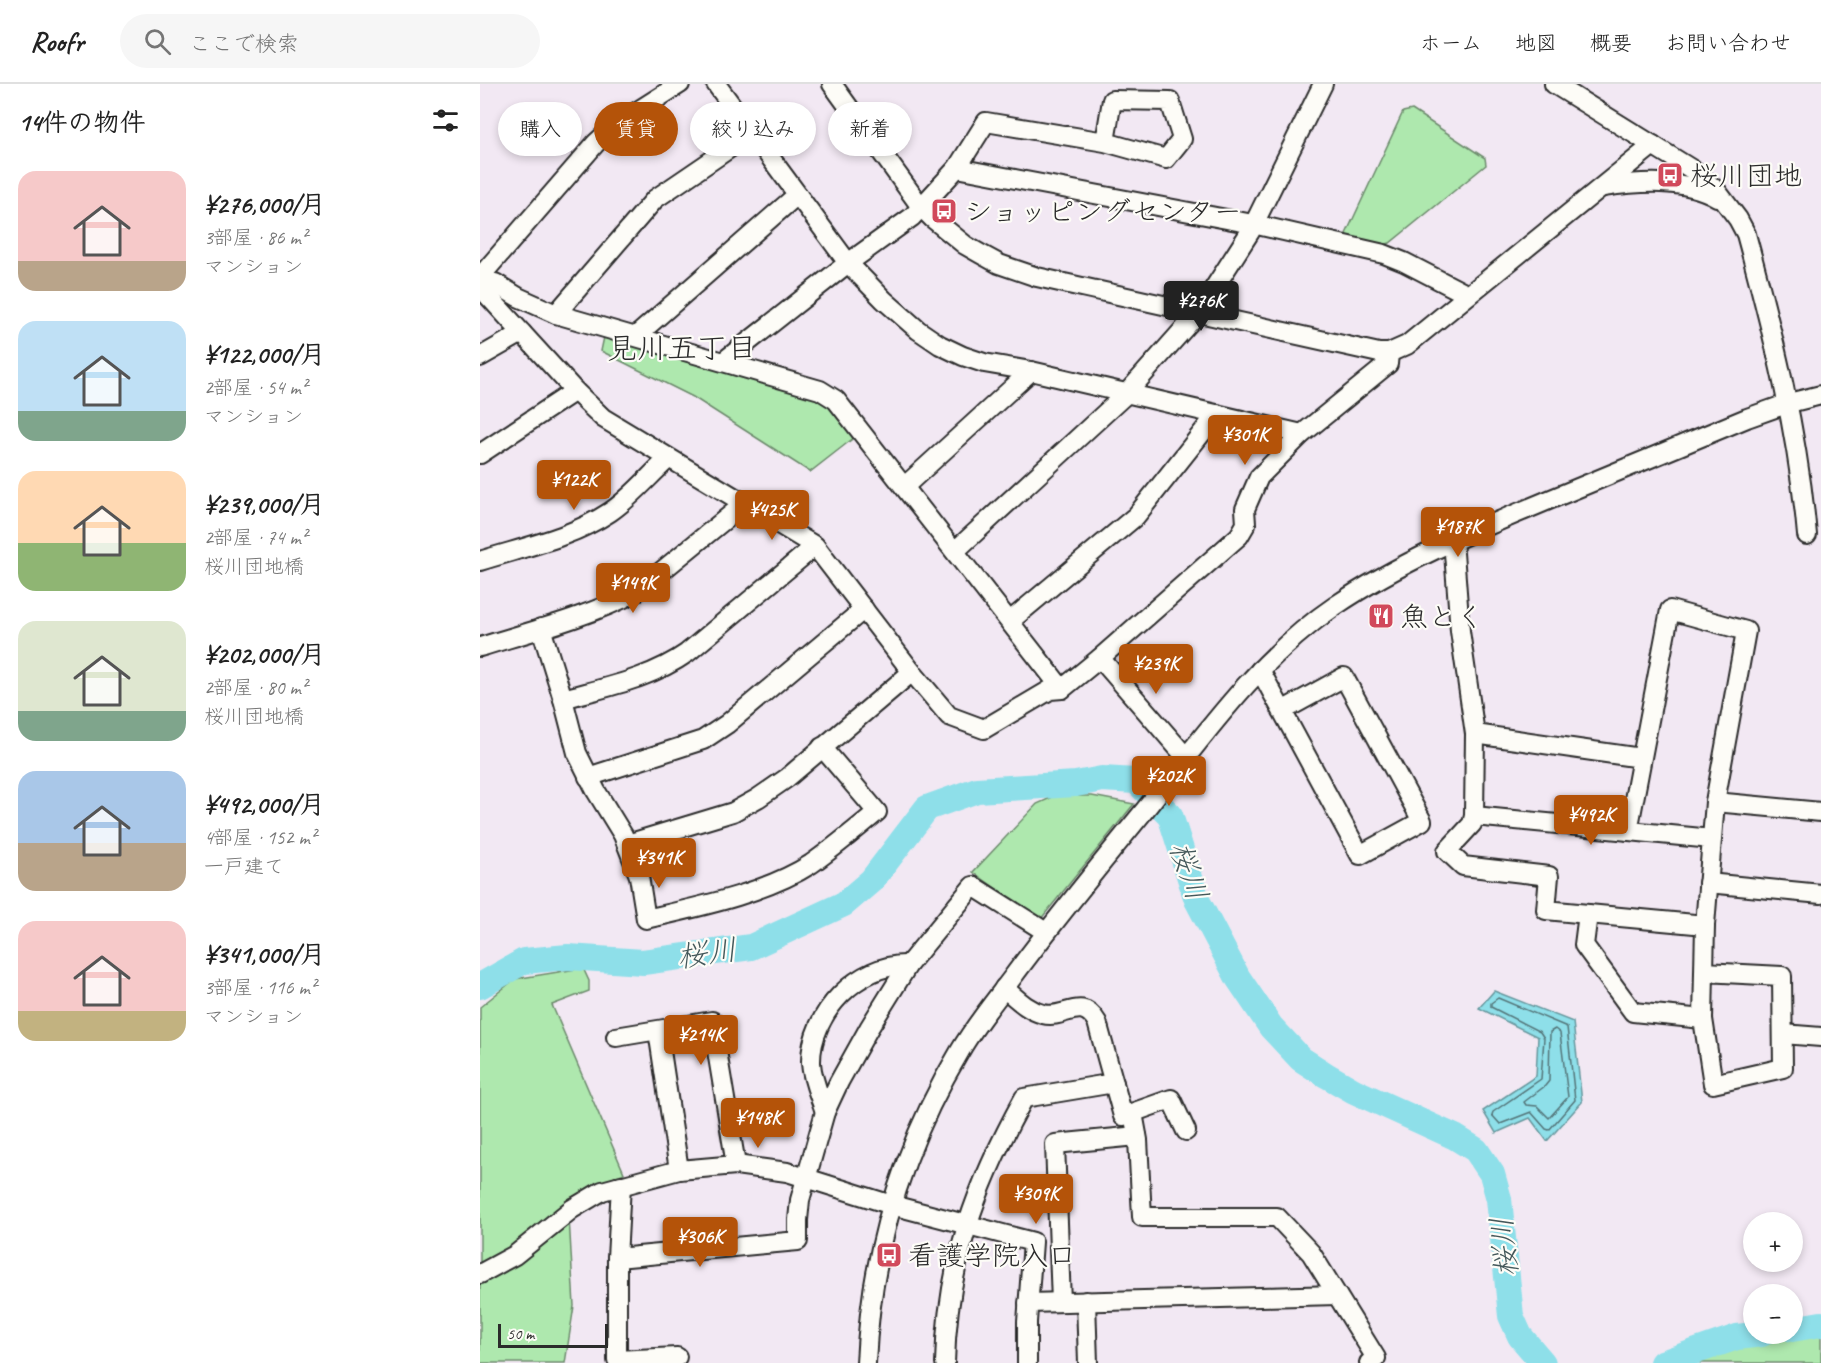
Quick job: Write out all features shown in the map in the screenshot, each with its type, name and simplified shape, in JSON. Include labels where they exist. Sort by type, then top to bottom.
[{"type":"street","points":[[480,277],[597,143],[617,124],[680,84]]},
{"type":"street","points":[[716,84],[730,102]]},
{"type":"street","points":[[832,84],[921,207],[965,245],[999,264],[1037,277],[1379,353],[1389,353],[1407,345],[1653,145]]},
{"type":"street","points":[[955,551],[1126,394],[1198,313],[1253,224],[1323,84]]},
{"type":"street","points":[[1554,84],[1693,170],[1707,181],[1738,219],[1746,234],[1788,404],[1804,498],[1807,535]]},
{"type":"street","points":[[724,361],[848,263],[912,217],[957,168],[986,122],[1106,142],[1166,159],[1182,139],[1170,101],[1112,100],[1106,142]]},
{"type":"street","points":[[556,314],[655,199],[717,156]]},
{"type":"street","points":[[769,156],[848,263],[884,300],[918,330],[940,345],[984,363],[1031,371],[1302,434]]},
{"type":"street","points":[[957,168],[1253,224],[1384,254],[1468,295]]},
{"type":"street","points":[[1601,188],[1629,183],[1657,182],[1698,189],[1724,201]]},
{"type":"street","points":[[636,336],[797,195]]},
{"type":"street","points":[[480,282],[495,284],[556,314],[820,390],[836,400],[1062,689]]},
{"type":"street","points":[[480,287],[574,391],[603,418],[815,546],[912,672],[949,716],[984,729],[1050,690],[1062,689],[1239,537],[1246,524],[1245,509],[1259,477],[1302,434],[1388,364],[1389,353]]},
{"type":"street","points":[[480,357],[522,333]]},
{"type":"street","points":[[905,486],[1031,371]]},
{"type":"street","points":[[480,454],[574,391]]},
{"type":"street","points":[[866,1363],[872,1291],[879,1251],[892,1205],[920,1129],[940,1085],[967,1040],[1046,932],[1185,756],[1260,670],[1332,608],[1388,573],[1453,540],[1747,418],[1821,395]]},
{"type":"street","points":[[1010,621],[1136,516],[1217,414]]},
{"type":"street","points":[[480,561],[564,535],[591,523],[612,510],[668,459]]},
{"type":"street","points":[[480,647],[621,600],[636,592],[744,504]]},
{"type":"street","points":[[1453,540],[1460,631],[1475,734],[1474,816],[1472,824],[1447,851],[1462,866],[1549,876],[1546,910],[1705,925]]},
{"type":"street","points":[[563,699],[651,674],[670,665],[815,546]]},
{"type":"street","points":[[588,777],[704,740],[727,724],[864,609]]},
{"type":"street","points":[[1628,831],[1670,610],[1746,631],[1715,802],[1705,925],[1704,972],[1703,1019],[1713,1084],[1783,1068],[1782,976],[1704,972]]},
{"type":"street","points":[[541,628],[578,753],[588,777],[627,844],[639,876],[645,919],[710,904],[779,881],[811,864],[877,813],[822,747]]},
{"type":"street","points":[[1100,658],[1185,756]]},
{"type":"street","points":[[1260,670],[1282,711],[1360,855],[1422,821],[1344,677],[1282,711]]},
{"type":"street","points":[[627,844],[733,812],[758,798],[787,778],[912,672]]},
{"type":"street","points":[[1475,734],[1641,758]]},
{"type":"street","points":[[1715,802],[1821,812]]},
{"type":"street","points":[[1474,816],[1712,839]]},
{"type":"street","points":[[1708,883],[1821,894]]},
{"type":"street","points":[[617,1258],[798,1241],[800,1200],[825,1112],[869,1028],[908,965],[973,886],[1046,932]]},
{"type":"street","points":[[1588,914],[1584,945],[1633,1012],[1703,1019]]},
{"type":"street","points":[[825,1112],[815,1084],[811,1063],[816,1034],[825,1018],[844,990],[864,976],[895,964],[908,965]]},
{"type":"street","points":[[1004,988],[1029,1009],[1044,1015],[1056,1015],[1078,1008],[1086,1009],[1093,1014],[1123,1116],[1171,1099],[1186,1131]]},
{"type":"street","points":[[616,1037],[712,1021],[736,1165]]},
{"type":"street","points":[[658,1031],[679,1170]]},
{"type":"street","points":[[1783,1034],[1821,1037]]},
{"type":"street","points":[[945,1363],[948,1305],[967,1225],[986,1172],[1024,1098],[1114,1083]]},
{"type":"street","points":[[1133,1113],[1137,1136],[1142,1217],[1278,1217],[1311,1252],[1376,1358],[1369,1363]]},
{"type":"street","points":[[1061,1302],[1055,1144],[1137,1136]]},
{"type":"street","points":[[480,1274],[514,1255],[572,1209],[602,1191],[679,1170],[736,1165],[787,1172],[892,1205],[1033,1242],[1027,1363]]},
{"type":"street","points":[[621,1185],[617,1258],[617,1360],[677,1357]]},
{"type":"street","points":[[1029,1303],[1337,1295]]},
{"type":"street","points":[[1086,1301],[1088,1363]]},
{"type":"green space","points":[[1412,110],[1485,158],[1486,165],[1390,243],[1380,246],[1349,240],[1346,234],[1403,112]]},
{"type":"green space","points":[[604,337],[814,395],[829,406],[855,437],[810,472],[693,397],[601,351]]},
{"type":"green space","points":[[1055,796],[1092,796],[1134,804],[1040,920],[973,872],[1037,804]]},
{"type":"green space","points":[[583,968],[589,981],[589,991],[552,1005],[624,1173],[568,1199],[574,1306],[565,1363],[480,1363],[480,1007],[515,979]]},
{"type":"green space","points":[[1821,1333],[1821,1363],[1685,1363],[1741,1345],[1803,1344],[1803,1336]]},
{"type":"water","points":[[1494,991],[1573,1022],[1582,1102],[1547,1141],[1530,1118],[1496,1133],[1483,1111],[1536,1076],[1538,1037],[1479,1008]]},
{"type":"waterway","name":"桜川","points":[[480,986],[524,961],[568,957],[643,962],[751,947],[844,904],[872,880],[927,808],[977,790],[1076,784],[1102,779],[1136,781],[1170,815],[1197,900],[1238,978],[1271,1027],[1301,1059],[1326,1075],[1354,1091],[1455,1137],[1476,1150],[1492,1174],[1499,1199],[1511,1316],[1520,1336],[1543,1363]]},
{"type":"waterway","name":"桜川","points":[[1803,1327],[1821,1324]]},
{"type":"waterway","name":"桜川","points":[[1662,1363],[1743,1336]]},
{"type":"place","name":"桜川団地","points":[[1670,175]]},
{"type":"place","name":"ショッピングセンター","points":[[944,211]]},
{"type":"place","name":"魚とく","points":[[1381,616]]},
{"type":"place","name":"看護学院入口","points":[[889,1255]]},
{"type":"district","name":"見川五丁目","points":[[682,348]]}]
